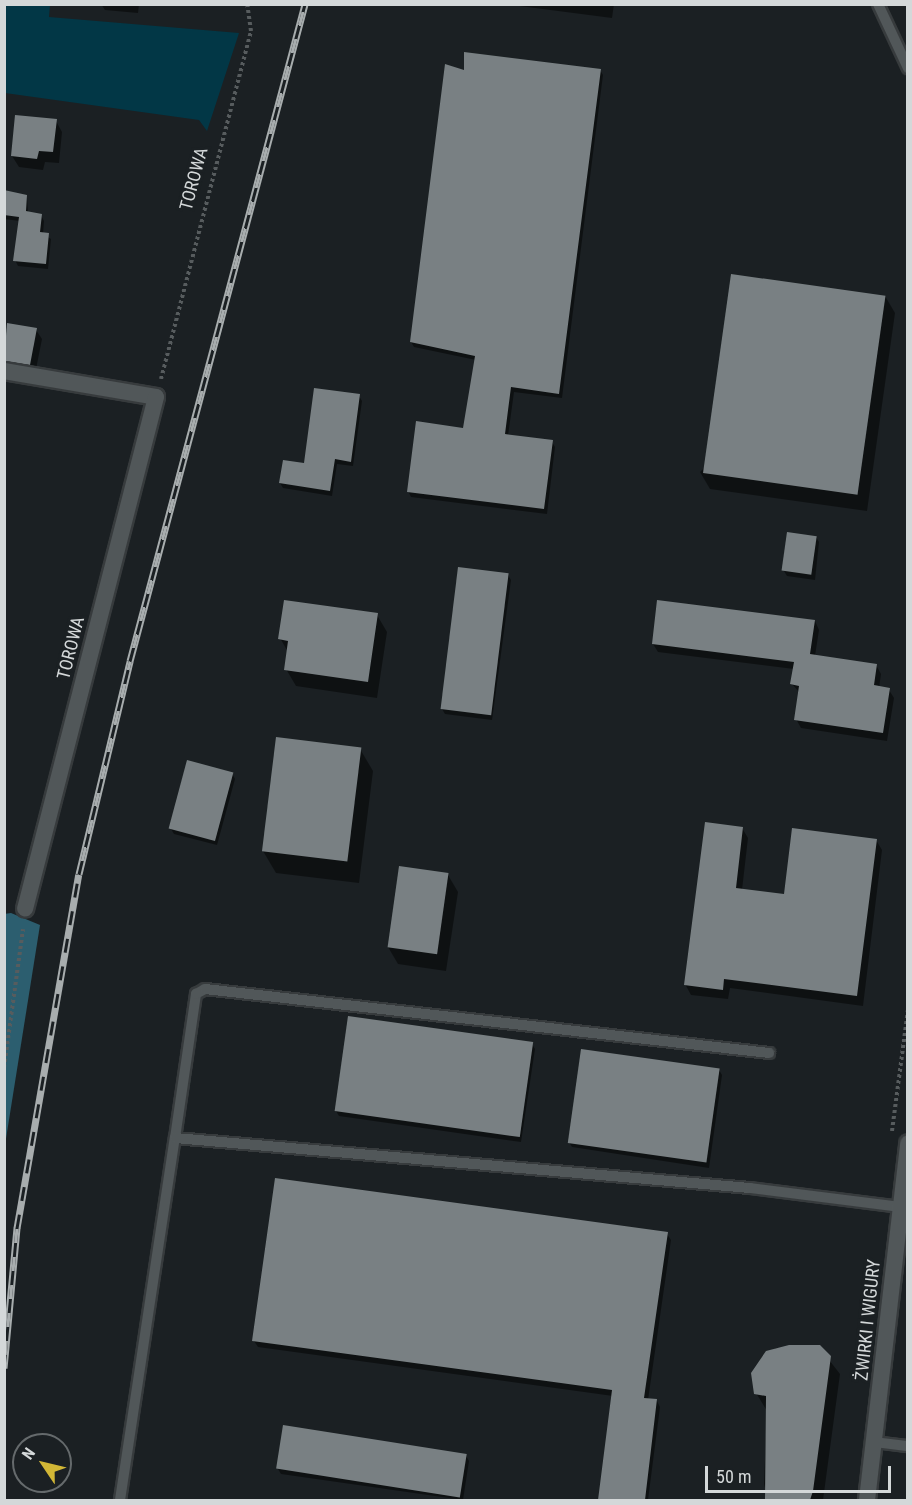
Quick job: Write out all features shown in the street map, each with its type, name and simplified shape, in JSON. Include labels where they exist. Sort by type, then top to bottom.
[{"type":"street","points":[[4,371],[156,397]]},
{"type":"street","name":"TOROWA","points":[[25,909],[156,397]]},
{"type":"street","name":"ŻWIRKI I WIGURY","points":[[867,1500],[908,1143]]},
{"type":"lane","points":[[878,4],[908,68]]},
{"type":"lane","points":[[120,1500],[196,994],[205,989],[769,1053]]},
{"type":"lane","points":[[175,1138],[750,1188],[900,1207]]},
{"type":"lane","points":[[874,1442],[908,1446]]},
{"type":"path","name":"TOROWA","points":[[156,397],[251,31],[247,4]]},
{"type":"path","points":[[4,1068],[25,909]]},
{"type":"shaded area","points":[[5,4],[50,5],[49,17],[239,33],[207,131],[199,120],[5,93]]},
{"type":"shaded area","points":[[11,913],[40,925],[5,1145],[4,914]]},
{"type":"building","points":[[464,52],[601,69],[559,394],[511,387],[505,434],[553,440],[544,509],[407,492],[416,421],[463,428],[475,356],[410,342],[445,64],[464,70]]},
{"type":"building","points":[[15,115],[57,119],[53,152],[39,151],[37,159],[11,156]]},
{"type":"building","points":[[4,190],[27,195],[26,211],[42,214],[40,232],[49,233],[46,264],[13,261],[19,217],[4,215]]},
{"type":"building","points":[[731,274],[885,296],[858,495],[703,473]]},
{"type":"building","points":[[7,323],[37,328],[30,365],[4,361]]},
{"type":"building","points":[[314,388],[360,394],[351,462],[335,459],[330,491],[279,483],[283,460],[304,463]]},
{"type":"building","points":[[787,532],[817,536],[811,575],[782,571]]},
{"type":"building","points":[[458,567],[509,573],[491,715],[441,709]]},
{"type":"building","points":[[284,600],[378,613],[368,682],[284,670],[288,641],[278,639]]},
{"type":"building","points":[[657,600],[815,620],[810,654],[877,664],[874,685],[890,688],[883,733],[794,720],[799,686],[790,684],[794,662],[652,644]]},
{"type":"building","points":[[276,737],[361,747],[347,862],[262,851]]},
{"type":"building","points":[[187,760],[233,772],[215,841],[169,829]]},
{"type":"building","points":[[705,822],[743,827],[736,888],[784,894],[792,828],[877,839],[857,996],[724,979],[723,990],[684,985]]},
{"type":"building","points":[[399,866],[449,873],[437,954],[388,947]]},
{"type":"building","points":[[348,1016],[533,1042],[520,1137],[335,1111]]},
{"type":"building","points":[[581,1049],[720,1068],[706,1163],[568,1143]]},
{"type":"building","points":[[275,1178],[668,1232],[644,1398],[657,1399],[645,1500],[598,1500],[612,1390],[252,1341]]},
{"type":"building","points":[[789,1345],[820,1345],[831,1356],[813,1491],[810,1500],[765,1500],[766,1396],[754,1394],[751,1373],[766,1351]]},
{"type":"building","points":[[283,1425],[467,1454],[460,1498],[276,1468]]},
{"type":"railway","points":[[4,1368],[17,1228],[79,874],[130,661],[305,4]]}]
